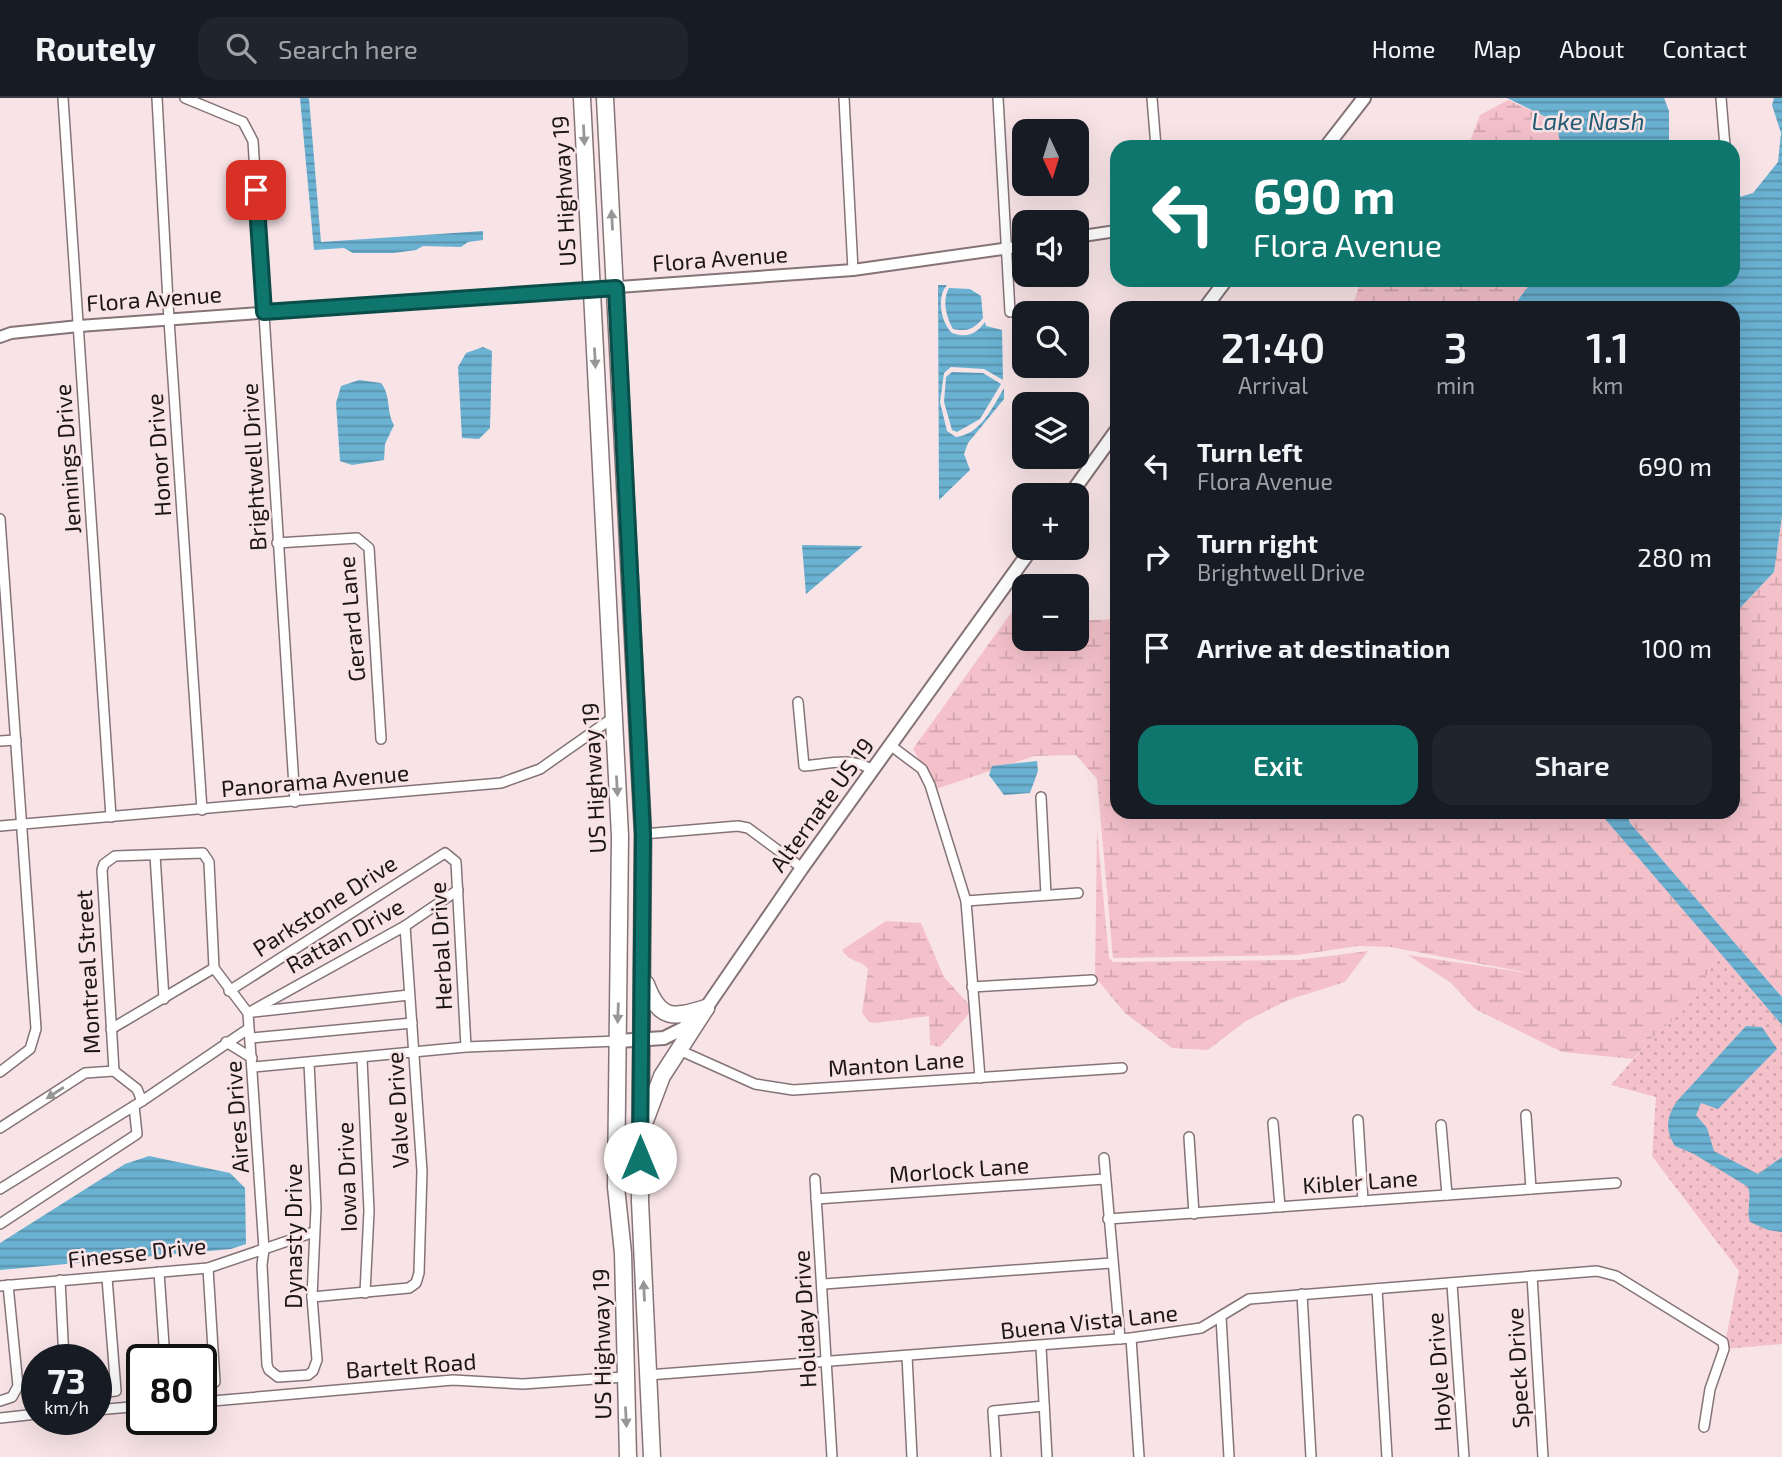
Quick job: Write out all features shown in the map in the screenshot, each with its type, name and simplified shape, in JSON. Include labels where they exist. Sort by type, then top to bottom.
[{"type":"highway","name":"US Highway 19","points":[[582,98],[621,884],[616,1187],[622,1254],[628,1457]]},
{"type":"highway","name":"US Highway 19","points":[[605,98],[643,834],[640,1137],[652,1457]]},
{"type":"highway","points":[[608,598],[618,622],[622,675],[629,684],[636,684]]},
{"type":"highway","points":[[614,718],[627,724],[630,732],[635,820],[644,867]]},
{"type":"highway","points":[[643,975],[652,998],[662,1012],[681,1016],[706,1008]]},
{"type":"highway","points":[[640,1137],[654,1094],[706,1008]]},
{"type":"highway","points":[[622,1254],[631,1303],[634,1351],[648,1375]]},
{"type":"main road","points":[[1331,140],[1364,98]]},
{"type":"main road","points":[[1079,483],[1110,439]]},
{"type":"main road","name":"Alternate US 19","points":[[618,1041],[672,1035],[706,1008],[802,868],[1023,560]]},
{"type":"street","name":"Jennings Drive","points":[[64,98],[111,817]]},
{"type":"street","name":"Honor Drive","points":[[157,98],[202,810]]},
{"type":"street","name":"Brightwell Drive","points":[[185,98],[243,122],[253,141],[295,802]]},
{"type":"street","points":[[844,98],[853,270]]},
{"type":"street","points":[[998,98],[1010,312]]},
{"type":"street","points":[[1152,98],[1155,140]]},
{"type":"street","points":[[1721,98],[1724,140]]},
{"type":"street","points":[[1089,235],[1110,232]]},
{"type":"street","name":"Flora Avenue","points":[[0,337],[11,333],[79,326],[853,270],[1012,247]]},
{"type":"street","points":[[0,519],[5,659],[16,740],[23,825],[34,1041],[30,1049],[0,1072]]},
{"type":"street","name":"Gerard Lane","points":[[277,543],[357,538],[369,548],[381,739]]},
{"type":"street","points":[[798,702],[804,765],[854,761],[862,762],[872,770]]},
{"type":"street","name":"Panorama Avenue","points":[[0,826],[509,781],[540,769],[614,718]]},
{"type":"street","points":[[0,741],[16,740]]},
{"type":"street","points":[[890,745],[922,769],[926,777],[965,901],[980,1078]]},
{"type":"street","points":[[1041,797],[1046,895]]},
{"type":"street","points":[[643,834],[738,826],[748,828],[802,868]]},
{"type":"street","points":[[164,999],[155,855],[198,851],[209,862],[214,968],[248,1013],[409,995]]},
{"type":"street","name":"Herbal Drive","points":[[441,853],[450,854],[456,862],[466,1047]]},
{"type":"street","name":"Parkstone Drive","points":[[229,991],[441,853]]},
{"type":"street","name":"Montreal Street","points":[[114,1071],[102,870],[104,864],[115,856],[155,855]]},
{"type":"street","name":"Rattan Drive","points":[[248,1013],[405,926],[458,890]]},
{"type":"street","points":[[965,901],[1078,892]]},
{"type":"street","name":"Valve Drive","points":[[365,1293],[410,1288],[416,1283],[419,1273],[422,1171],[405,926]]},
{"type":"street","points":[[110,1029],[214,968]]},
{"type":"street","points":[[972,987],[1092,981]]},
{"type":"street","name":"Aires Drive","points":[[248,1013],[264,1249],[262,1265],[267,1365],[278,1377]]},
{"type":"street","points":[[0,1189],[138,1103],[226,1042],[249,1033],[412,1023]]},
{"type":"street","points":[[226,1042],[252,1063],[309,1063],[466,1047],[618,1041]]},
{"type":"street","name":"Manton Lane","points":[[679,1049],[755,1084],[778,1089],[1122,1068]]},
{"type":"street","name":"Iowa Drive","points":[[362,1059],[369,1212],[365,1293]]},
{"type":"street","name":"Dynasty Drive","points":[[278,1377],[308,1375],[316,1367],[312,1297],[314,1231],[309,1063]]},
{"type":"street","points":[[0,1128],[85,1073],[114,1071],[137,1089],[137,1134],[0,1224]]},
{"type":"street","points":[[1526,1115],[1531,1189]]},
{"type":"street","points":[[1358,1120],[1363,1201]]},
{"type":"street","points":[[1273,1123],[1280,1207]]},
{"type":"street","points":[[1441,1125],[1447,1195]]},
{"type":"street","points":[[1189,1137],[1194,1214]]},
{"type":"street","points":[[1104,1158],[1111,1263],[1120,1339]]},
{"type":"street","name":"Holiday Drive","points":[[814,1179],[824,1284],[832,1457]]},
{"type":"street","name":"Morlock Lane","points":[[816,1199],[1105,1179]]},
{"type":"street","name":"Kibler Lane","points":[[1108,1219],[1616,1183]]},
{"type":"street","name":"Finesse Drive","points":[[4,1285],[208,1268],[314,1231]]},
{"type":"street","points":[[824,1284],[1111,1263]]},
{"type":"street","points":[[208,1268],[213,1344]]},
{"type":"street","points":[[159,1272],[164,1344]]},
{"type":"street","name":"Buena Vista Lane","points":[[648,1375],[1041,1347],[1189,1332],[1221,1317],[1249,1299],[1604,1272],[1616,1276],[1723,1342],[1724,1349],[1710,1389],[1704,1427]]},
{"type":"street","name":"Speck Drive","points":[[1532,1276],[1543,1457]]},
{"type":"street","points":[[107,1278],[116,1391],[112,1391]]},
{"type":"street","points":[[60,1280],[63,1344]]},
{"type":"street","name":"Hoyle Drive","points":[[1452,1284],[1464,1457]]},
{"type":"street","points":[[0,1401],[12,1397],[18,1386],[4,1285]]},
{"type":"street","points":[[1377,1289],[1387,1457]]},
{"type":"street","points":[[312,1297],[365,1293]]},
{"type":"street","points":[[1302,1294],[1311,1457]]},
{"type":"street","points":[[1221,1317],[1229,1457]]},
{"type":"street","points":[[1131,1338],[1139,1457]]},
{"type":"street","points":[[1041,1347],[1047,1457]]},
{"type":"street","points":[[907,1356],[912,1457]]},
{"type":"street","name":"Bartelt Road","points":[[217,1401],[453,1380],[523,1384],[624,1377]]},
{"type":"street","points":[[996,1457],[993,1411],[1044,1406]]},
{"type":"street","points":[[0,1418],[21,1416]]},
{"type":"green space","points":[[1508,100],[1556,122],[1560,140],[1471,140],[1480,115]]},
{"type":"green space","points":[[1359,287],[1528,287],[1517,301],[1354,301]]},
{"type":"green space","points":[[1782,516],[1782,997],[1629,819],[1740,819],[1740,608],[1774,572]]},
{"type":"green space","points":[[1012,612],[1012,651],[1089,651],[1089,620],[1110,619],[1110,819],[1605,819],[1721,953],[1685,1009],[1633,1059],[1562,1052],[1475,1009],[1451,983],[1408,955],[1535,974],[1390,947],[1358,946],[1297,955],[1113,958],[1097,779],[1076,755],[1035,756],[936,789],[913,749]]},
{"type":"green space","points":[[1097,829],[1109,958],[1113,962],[1298,960],[1368,951],[1345,982],[1288,1000],[1246,1021],[1208,1050],[1172,1048],[1125,1013],[1095,977]]},
{"type":"green space","points":[[886,921],[921,923],[944,977],[973,1009],[940,1047],[930,1045],[929,1016],[875,1023],[869,1022],[862,1013],[868,969],[842,950]]},
{"type":"green space","points":[[1721,953],[1782,1025],[1782,1344],[1724,1349],[1739,1271],[1652,1156],[1656,1097],[1611,1085],[1652,1038],[1686,1007]]},
{"type":"water","points":[[300,98],[309,98],[321,242],[483,231],[483,240],[468,242],[461,247],[423,246],[416,250],[394,253],[353,253],[344,248],[314,250]]},
{"type":"water","name":"Lake Nash","points":[[1507,98],[1664,98],[1669,111],[1669,140],[1560,140],[1556,122]]},
{"type":"water","points":[[1774,98],[1782,98],[1782,516],[1774,572],[1740,608],[1740,301],[1517,301],[1528,287],[1740,287],[1740,197],[1753,193],[1778,162],[1781,133],[1772,105]]},
{"type":"water","points":[[938,285],[947,285],[942,296],[941,309],[945,323],[952,333],[970,334],[985,322],[986,326],[1002,330],[1003,380],[984,369],[951,367],[944,373],[940,402],[947,431],[956,437],[972,431],[985,419],[1004,388],[1004,399],[968,443],[964,454],[970,470],[939,500]]},
{"type":"water","points":[[949,288],[970,289],[981,296],[983,318],[973,327],[966,330],[953,329],[946,308]]},
{"type":"water","points":[[483,347],[492,351],[490,428],[479,439],[462,438],[458,367],[466,353]]},
{"type":"water","points":[[952,372],[983,373],[1001,384],[980,419],[957,432],[952,430],[944,402],[946,377]]},
{"type":"water","points":[[359,380],[381,383],[394,425],[385,444],[384,460],[352,465],[340,461],[336,403],[341,386]]},
{"type":"water","points":[[802,545],[863,546],[806,594]]},
{"type":"water","points":[[1037,761],[1038,771],[1030,793],[1004,795],[989,775],[992,766]]},
{"type":"water","points":[[1605,819],[1629,819],[1782,997],[1782,1025]]},
{"type":"water","points":[[1746,1026],[1762,1027],[1777,1049],[1718,1109],[1701,1103],[1696,1115],[1707,1128],[1714,1151],[1758,1174],[1782,1157],[1782,1232],[1768,1230],[1750,1222],[1748,1187],[1694,1154],[1675,1146],[1669,1134],[1669,1117],[1678,1100]]},
{"type":"water","points":[[149,1156],[230,1173],[245,1188],[246,1244],[231,1249],[0,1270],[0,1243],[125,1164]]},
{"type":"route","points":[[256,190],[264,312],[616,288],[642,785],[645,937],[640,1158]]}]
